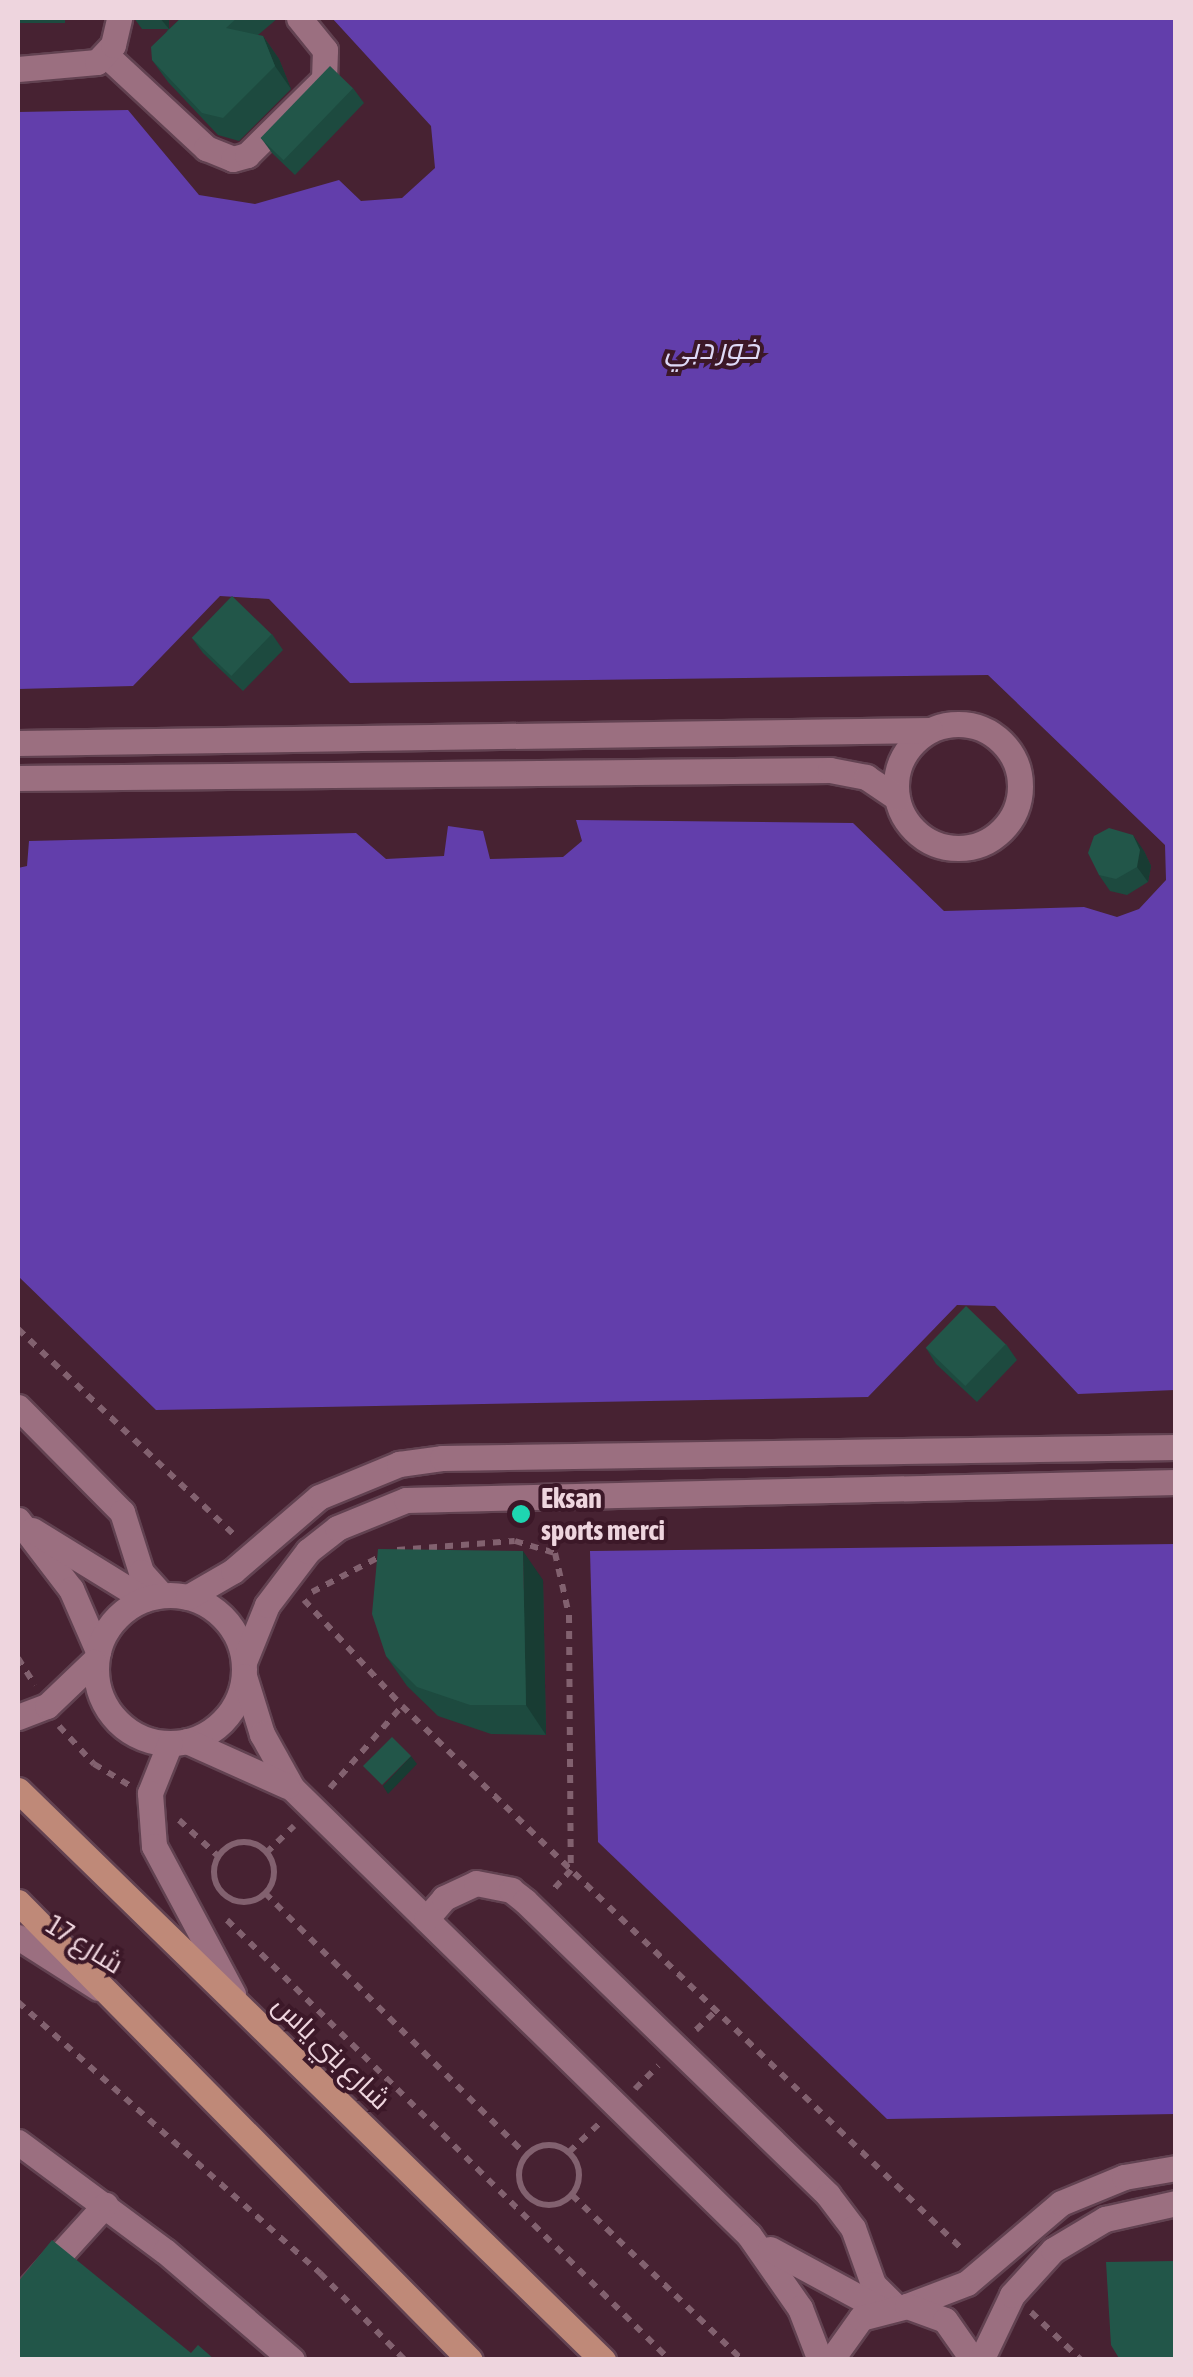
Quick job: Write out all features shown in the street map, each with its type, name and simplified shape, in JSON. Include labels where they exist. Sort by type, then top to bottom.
[{"type":"main road","name":"شارع بني ياس","points":[[18,1790],[602,2360]]},
{"type":"main road","points":[[18,1902],[122,2002],[470,2360]]},
{"type":"street","points":[[18,69],[85,67],[106,54],[119,18]]},
{"type":"street","points":[[106,54],[206,148],[233,159],[247,155],[324,79],[324,50],[299,18]]},
{"type":"street","points":[[18,742],[930,730],[970,725],[1005,746],[1020,783],[1009,822],[976,845],[935,844],[904,818],[896,798],[902,758],[930,730]]},
{"type":"street","points":[[246,739],[248,776]]},
{"type":"street","points":[[18,778],[830,770],[866,777],[896,798]]},
{"type":"street","points":[[18,1407],[122,1512],[142,1572],[165,1597]]},
{"type":"street","points":[[18,1717],[47,1706],[95,1657],[123,1610],[165,1597],[254,1554],[319,1498],[358,1478],[428,1460],[1176,1447]]},
{"type":"street","points":[[983,1450],[983,1484]]},
{"type":"street","points":[[238,2002],[163,1871],[149,1820],[150,1793],[179,1742],[232,1710],[244,1669],[293,1588],[337,1528],[406,1500],[1176,1482]]},
{"type":"street","points":[[20,1522],[165,1597],[226,1620],[262,1734],[292,1788],[749,2235],[800,2308],[820,2360]]},
{"type":"street","points":[[20,1522],[71,1589],[95,1657],[103,1698],[124,1727],[179,1742],[292,1788]]},
{"type":"street","points":[[426,1919],[444,1898],[476,1883],[510,1890],[842,2210],[873,2284],[894,2307]]},
{"type":"street","name":"شارع 17","points":[[18,1938],[122,2002]]},
{"type":"street","points":[[18,2142],[105,2205],[292,2360]]},
{"type":"street","points":[[831,2360],[845,2332],[894,2307],[948,2294],[1061,2203],[1124,2177],[1176,2168]]},
{"type":"street","points":[[749,2235],[894,2307],[945,2320],[977,2360],[1012,2294],[1078,2233],[1133,2209],[1176,2202]]},
{"type":"street","points":[[18,2301],[105,2205]]},
{"type":"path","points":[[18,1329],[254,1554]]},
{"type":"path","points":[[534,1910],[571,1870],[569,1616],[555,1553],[515,1541],[393,1550],[293,1588],[402,1706],[571,1870],[716,2011],[983,2269]]},
{"type":"path","points":[[18,1658],[47,1706],[94,1764],[150,1793],[218,1856]]},
{"type":"path","points":[[266,1853],[312,1808],[402,1706]]},
{"type":"path","points":[[236,1844],[266,1853],[274,1873],[266,1893],[246,1902],[225,1896],[214,1878],[218,1856],[236,1844]]},
{"type":"path","points":[[266,1893],[526,2155]]},
{"type":"path","points":[[225,1896],[216,1910],[670,2360]]},
{"type":"path","points":[[18,2002],[320,2272],[405,2360]]},
{"type":"path","points":[[569,2152],[716,2011]]},
{"type":"path","points":[[547,2145],[569,2152],[580,2172],[572,2195],[551,2205],[529,2198],[519,2177],[526,2155],[547,2145]]},
{"type":"path","points":[[572,2195],[742,2360]]},
{"type":"path","points":[[1012,2294],[1080,2360]]},
{"type":"water","name":"خور دبي","points":[[332,18],[1175,18],[1175,1390],[1078,1394],[995,1306],[957,1305],[868,1397],[156,1410],[18,1276],[18,868],[27,866],[29,841],[356,833],[386,859],[444,856],[448,826],[483,831],[490,859],[563,857],[582,841],[576,820],[853,823],[944,911],[1084,907],[1117,917],[1139,909],[1166,880],[1165,845],[988,675],[350,683],[269,599],[220,596],[133,686],[18,689],[18,112],[128,110],[199,195],[255,204],[339,180],[361,201],[402,198],[435,168],[431,126]]},
{"type":"water","points":[[1175,1544],[1175,2114],[887,2119],[598,1842],[590,1551]]},
{"type":"building","points":[[181,18],[237,18],[226,28],[263,36],[275,66],[223,118],[202,113],[152,60],[151,47]]},
{"type":"building","points":[[330,66],[353,88],[284,160],[261,138]]},
{"type":"building","points":[[232,596],[272,634],[231,676],[192,638]]},
{"type":"building","points":[[1109,828],[1133,835],[1140,850],[1137,867],[1116,879],[1099,875],[1088,853],[1094,836]]},
{"type":"building","points":[[966,1306],[1006,1344],[965,1386],[926,1348]]},
{"type":"building","points":[[378,1549],[523,1551],[526,1705],[470,1705],[417,1687],[386,1656],[372,1614]]},
{"type":"building","points":[[392,1737],[411,1756],[382,1785],[363,1766]]},
{"type":"building","points":[[52,2240],[191,2353],[198,2345],[215,2360],[18,2360],[18,2282]]},
{"type":"building","points":[[1176,2261],[1176,2360],[1120,2360],[1111,2345],[1106,2262]]},
{"type":"place","name":"Eksan sports merci","points":[[521,1514]]}]
